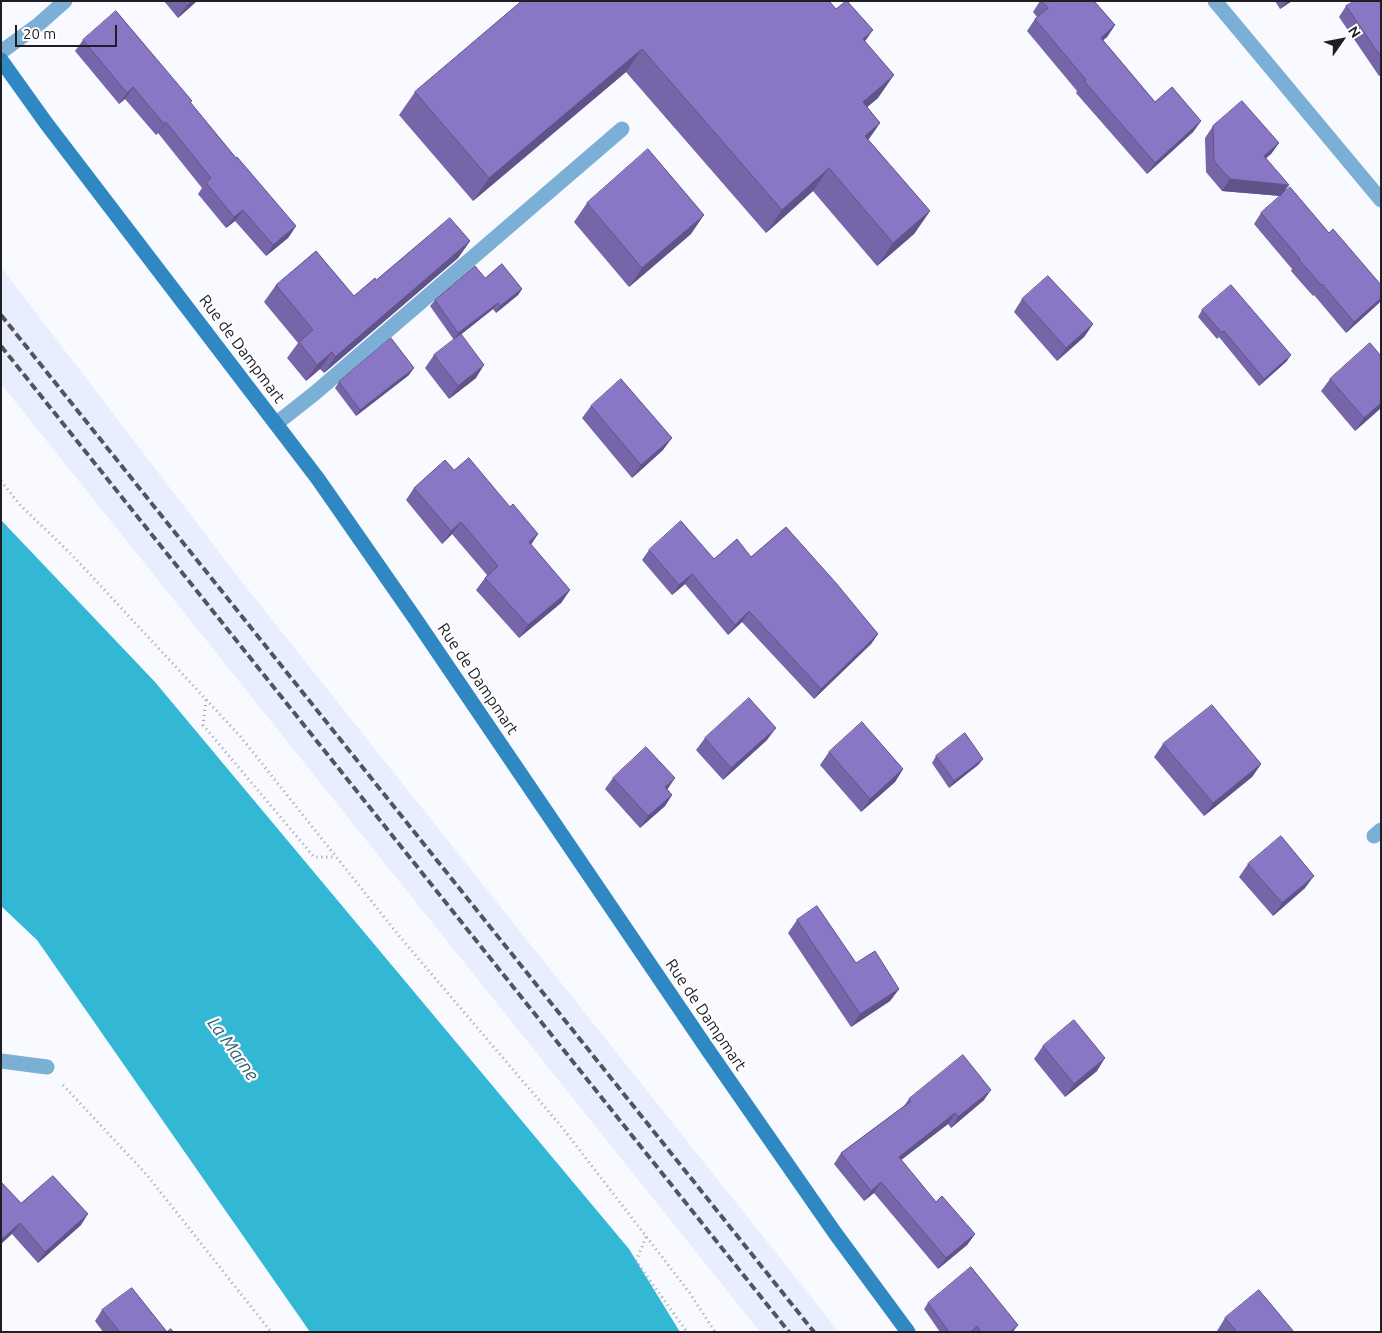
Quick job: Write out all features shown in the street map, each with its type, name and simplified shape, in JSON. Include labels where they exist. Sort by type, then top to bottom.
[{"type":"street","points":[[1,52],[38,25],[65,1]]},
{"type":"street","points":[[1215,1],[1381,200]]},
{"type":"street","name":"Rue de Dampmart","points":[[1,60],[46,123],[318,479],[414,616],[715,1061],[835,1234],[908,1332]]},
{"type":"street","points":[[276,423],[322,386],[622,129]]},
{"type":"street","points":[[1,1061],[47,1067]]},
{"type":"path","points":[[1,481],[20,505],[72,555],[240,736],[400,937],[561,1126],[689,1292],[715,1332]]},
{"type":"path","points":[[206,700],[203,725],[314,856],[337,857]]},
{"type":"path","points":[[47,1067],[147,1176],[271,1332]]},
{"type":"path","points":[[646,1236],[636,1261],[687,1332]]},
{"type":"shaded area","points":[[1,267],[242,582],[839,1332],[760,1332],[1,384]]},
{"type":"water","name":"La Marne","points":[[1,520],[155,682],[629,1249],[680,1332],[310,1332],[37,940],[1,906]]},
{"type":"building","points":[[522,1],[829,1],[836,9],[847,1],[873,30],[863,39],[894,75],[863,102],[880,123],[865,136],[930,211],[893,243],[829,168],[782,210],[642,49],[489,178],[415,92]]},
{"type":"building","points":[[1041,1],[1094,1],[1115,25],[1101,38],[1155,102],[1172,87],[1201,121],[1155,163],[1084,81],[1086,80],[1035,19],[1048,8]]},
{"type":"building","points":[[1355,1],[1381,1],[1381,57],[1346,6]]},
{"type":"building","points":[[116,11],[192,101],[190,102],[236,158],[296,226],[273,245],[243,210],[234,217],[206,183],[211,178],[166,122],[164,124],[133,87],[127,93],[83,40]]},
{"type":"building","points":[[1242,101],[1279,143],[1264,156],[1289,185],[1230,179],[1214,161],[1213,126]]},
{"type":"building","points":[[648,149],[704,215],[642,268],[587,203]]},
{"type":"building","points":[[1290,187],[1329,233],[1333,229],[1381,285],[1381,298],[1354,322],[1299,260],[1261,213]]},
{"type":"building","points":[[450,218],[470,241],[335,357],[332,352],[317,365],[299,342],[313,330],[276,285],[316,251],[354,296]]},
{"type":"building","points":[[502,264],[522,289],[500,306],[498,303],[458,333],[435,300],[475,266],[485,278]]},
{"type":"building","points":[[1048,276],[1093,324],[1066,348],[1022,299]]},
{"type":"building","points":[[1231,285],[1291,355],[1264,379],[1224,331],[1222,333],[1202,310]]},
{"type":"building","points":[[461,334],[484,365],[458,386],[434,355]]},
{"type":"building","points":[[391,338],[414,368],[360,410],[339,382]]},
{"type":"building","points":[[1370,343],[1381,356],[1381,403],[1364,418],[1330,379]]},
{"type":"building","points":[[621,379],[672,438],[641,465],[591,406]]},
{"type":"building","points":[[469,458],[510,507],[513,504],[538,534],[529,542],[570,590],[528,625],[485,578],[498,566],[461,522],[451,531],[414,488],[445,460],[454,470]]},
{"type":"building","points":[[681,521],[714,559],[737,539],[751,557],[786,527],[878,634],[821,689],[749,611],[735,625],[692,574],[679,585],[649,550]]},
{"type":"building","points":[[749,698],[776,728],[731,768],[705,738]]},
{"type":"building","points":[[1212,705],[1261,764],[1213,803],[1163,744]]},
{"type":"building","points":[[862,722],[903,769],[870,799],[829,752]]},
{"type":"building","points":[[965,733],[983,759],[954,781],[936,756]]},
{"type":"building","points":[[646,747],[675,778],[665,787],[672,795],[648,816],[613,778]]},
{"type":"building","points":[[1281,836],[1314,876],[1282,903],[1248,864]]},
{"type":"building","points":[[817,906],[856,963],[875,951],[899,989],[860,1014],[797,920]]},
{"type":"building","points":[[1074,1020],[1105,1058],[1074,1084],[1043,1046]]},
{"type":"building","points":[[963,1055],[991,1090],[958,1117],[955,1113],[899,1157],[936,1202],[942,1196],[975,1234],[946,1258],[881,1182],[871,1191],[841,1153],[911,1101],[909,1099]]},
{"type":"building","points":[[53,1176],[88,1214],[45,1252],[20,1223],[1,1240],[1,1182],[21,1203]]},
{"type":"building","points":[[971,1267],[1018,1325],[1010,1332],[981,1332],[977,1326],[971,1332],[949,1332],[928,1303]]},
{"type":"building","points":[[132,1288],[167,1332],[120,1332],[102,1310]]},
{"type":"building","points":[[1259,1290],[1294,1332],[1237,1332],[1225,1318]]},
{"type":"railway","points":[[1,315],[814,1332]]},
{"type":"railway","points":[[1,346],[789,1332]]}]
